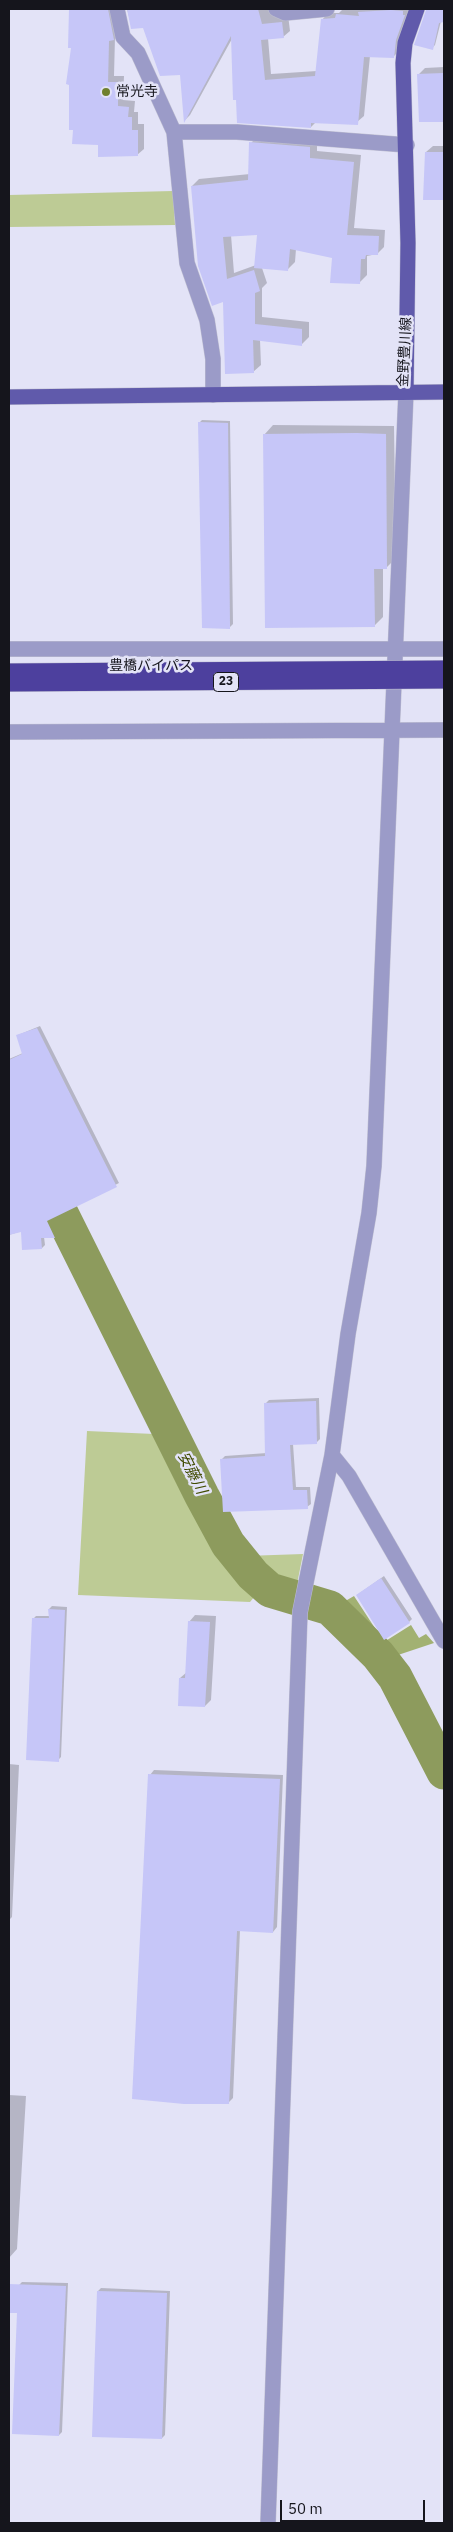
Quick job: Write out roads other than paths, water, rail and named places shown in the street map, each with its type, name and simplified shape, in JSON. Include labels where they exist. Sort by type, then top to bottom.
[{"type":"highway","name":"豊橋バイパス","points":[[9,671],[444,668]]},
{"type":"highway","name":"豊橋バイパス","points":[[9,684],[444,681]]},
{"type":"main road","name":"金野豊川線","points":[[9,397],[406,392],[408,243],[407,144],[403,64],[405,42],[417,9]]},
{"type":"main road","points":[[406,392],[444,392]]},
{"type":"street","points":[[117,9],[123,37],[138,53],[174,132],[187,263],[207,320],[213,360],[214,395]]},
{"type":"street","points":[[276,9],[285,13],[327,9]]},
{"type":"street","points":[[174,132],[237,132],[407,144]]},
{"type":"street","points":[[268,2523],[300,1608],[332,1455],[348,1334],[369,1213],[374,1166],[406,392]]},
{"type":"street","points":[[9,649],[444,648]]},
{"type":"street","points":[[9,732],[444,730]]},
{"type":"street","points":[[332,1455],[350,1476],[444,1642]]},
{"type":"waterway","name":"安藤川","points":[[9,1109],[202,1496],[228,1544],[253,1575],[270,1590],[330,1608],[378,1655],[395,1677],[444,1772]]},
{"type":"place","name":"常光寺","points":[[106,92]]}]
